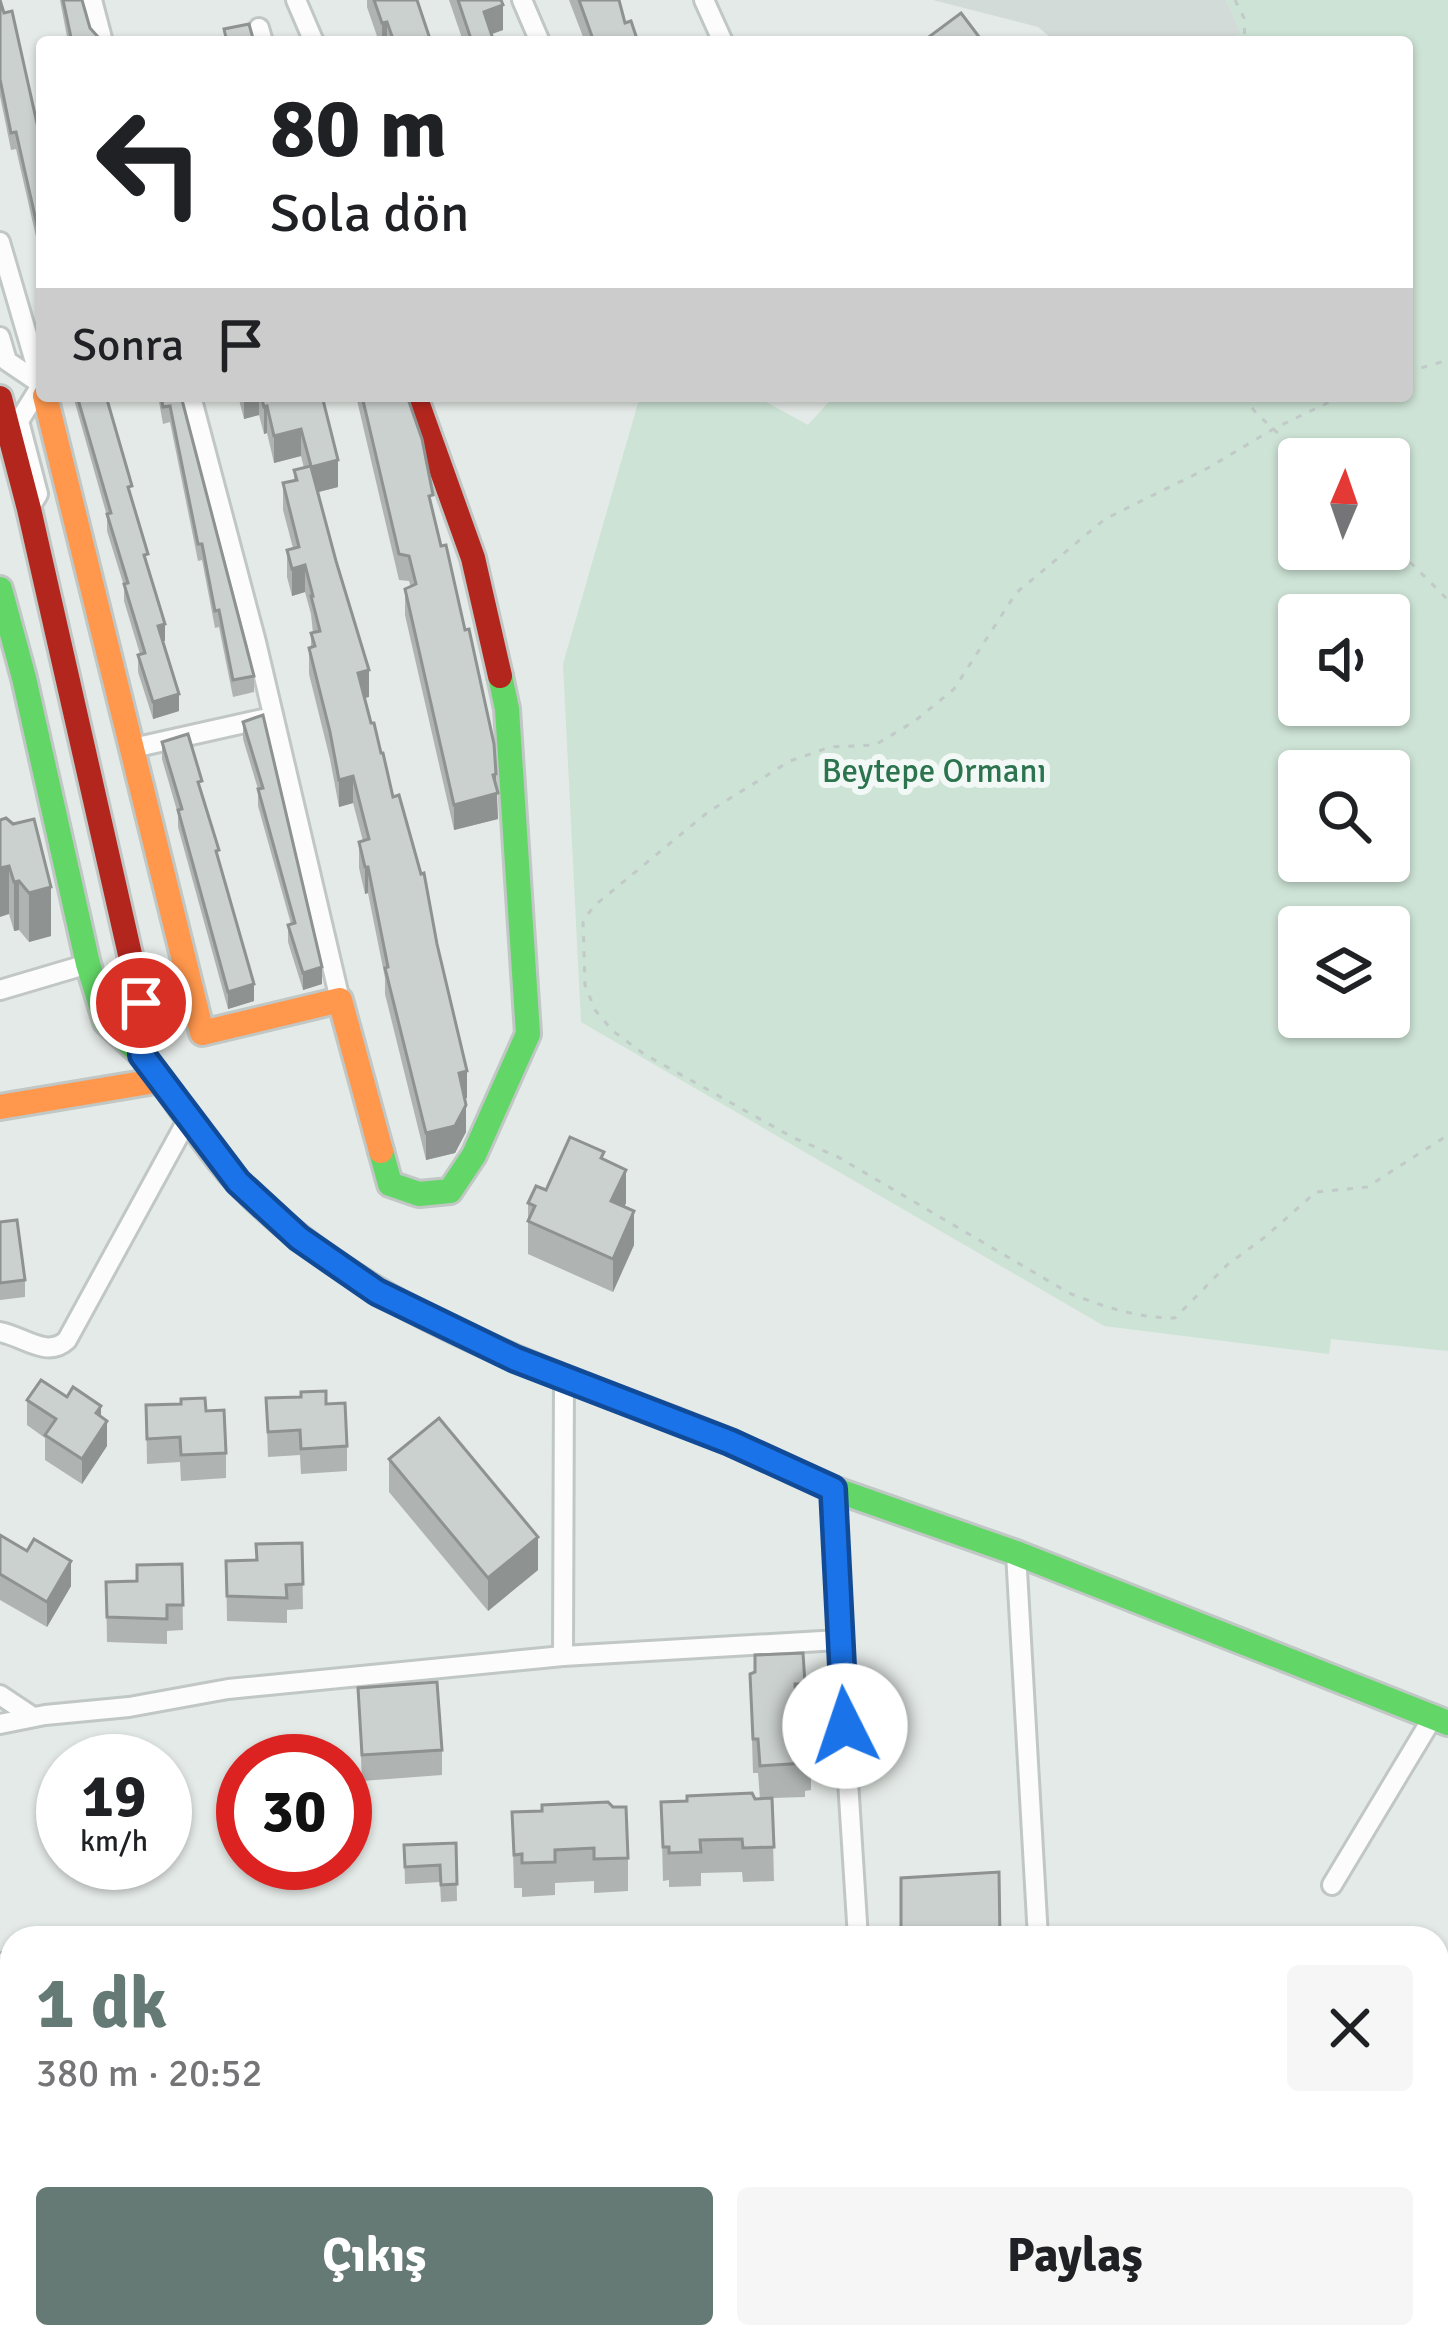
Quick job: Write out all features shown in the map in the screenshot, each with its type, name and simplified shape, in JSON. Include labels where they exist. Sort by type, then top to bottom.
[{"type":"street","points":[[92,0],[102,36]]},
{"type":"street","points":[[296,0],[311,36]]},
{"type":"street","points":[[522,0],[537,36]]},
{"type":"street","points":[[704,0],[720,36]]},
{"type":"street","points":[[0,242],[36,364]]},
{"type":"street","points":[[0,337],[7,361],[36,380]]},
{"type":"street","points":[[29,509],[38,494],[19,421],[36,394]]},
{"type":"street","points":[[0,398],[6,446],[29,509],[141,1003],[142,1055]]},
{"type":"street","points":[[46,402],[202,1033],[340,1000]]},
{"type":"street","points":[[193,402],[390,1184],[418,1194],[450,1191],[474,1155],[528,1034],[507,709],[473,558],[418,402]]},
{"type":"street","points":[[0,589],[88,964],[106,1022],[142,1055],[238,1182],[299,1238],[377,1292],[515,1359],[730,1442],[833,1489],[1016,1553],[1440,1720],[1332,1885]]},
{"type":"street","points":[[133,748],[274,716]]},
{"type":"street","points":[[0,991],[88,964]]},
{"type":"street","points":[[0,1107],[161,1079]]},
{"type":"street","points":[[0,1332],[45,1349],[59,1348],[67,1340],[189,1117]]},
{"type":"street","points":[[563,1656],[564,1378]]},
{"type":"street","points":[[833,1489],[857,1926]]},
{"type":"street","points":[[1016,1553],[1037,1926]]},
{"type":"street","points":[[0,1724],[228,1689],[563,1656],[839,1640]]},
{"type":"street","points":[[0,1695],[33,1717]]},
{"type":"path","points":[[1235,0],[1244,18],[1245,36]]},
{"type":"path","points":[[1413,370],[1448,361]]},
{"type":"path","points":[[1248,402],[1285,438]]},
{"type":"path","points":[[1329,402],[1105,519],[1016,593],[955,689],[915,722],[875,745],[830,747],[790,761],[708,812],[594,906],[583,921],[585,985],[595,1010],[644,1054],[792,1137],[838,1156],[1069,1293],[1109,1309],[1156,1318],[1175,1318],[1227,1265],[1316,1192],[1367,1187],[1448,1135]]},
{"type":"path","points":[[1410,562],[1448,600]]},
{"type":"shaded area","points":[[933,0],[1226,0],[1241,33],[1049,36],[1038,27]]},
{"type":"green space","name":"Beytepe Ormanı","points":[[1226,0],[1448,0],[1448,1351],[1331,1339],[1329,1354],[1104,1326],[581,1022],[563,664],[638,402],[766,402],[808,425],[829,402],[1413,402],[1413,36],[1237,36],[1241,33]]},
{"type":"building","points":[[0,0],[4,13],[12,11],[36,119],[36,220],[16,132],[11,133],[0,79]]},
{"type":"building","points":[[63,0],[82,0],[97,36],[71,36]]},
{"type":"building","points":[[374,0],[417,0],[429,36],[392,36],[387,22],[382,23]]},
{"type":"building","points":[[458,0],[501,0],[503,5],[484,12],[492,36],[470,36]]},
{"type":"building","points":[[579,0],[619,0],[625,23],[631,21],[636,36],[592,36]]},
{"type":"building","points":[[961,13],[978,36],[930,36]]},
{"type":"building","points":[[249,24],[252,36],[226,36],[224,29]]},
{"type":"building","points":[[79,402],[108,402],[132,486],[128,487],[148,554],[144,555],[165,624],[158,626],[179,694],[153,702],[138,655],[145,653],[107,514],[111,513]]},
{"type":"building","points":[[162,402],[183,402],[254,676],[233,680],[219,610],[215,611],[202,544],[198,544],[170,406],[163,407]]},
{"type":"building","points":[[263,402],[324,402],[338,460],[311,467],[369,670],[358,673],[371,723],[393,797],[399,795],[424,873],[467,1071],[459,1073],[466,1105],[455,1126],[426,1133],[359,842],[369,839],[353,776],[339,780],[309,648],[315,646],[311,633],[320,631],[313,596],[305,565],[292,569],[287,550],[299,547],[283,483],[297,480],[294,470],[311,466],[301,429],[274,436]]},
{"type":"building","points":[[363,402],[409,402],[422,439],[433,495],[429,496],[441,546],[446,545],[465,630],[469,629],[494,744],[498,793],[454,805],[405,589],[416,584],[409,556],[399,554]]},
{"type":"building","points":[[263,715],[322,967],[303,973],[288,925],[295,923],[258,789],[263,788],[243,722]]},
{"type":"building","points":[[188,734],[254,984],[228,992],[162,742]]},
{"type":"building","points":[[6,818],[13,824],[34,819],[51,887],[29,893],[19,881],[14,882],[9,866],[0,868],[0,820]]},
{"type":"building","points":[[570,1137],[604,1152],[601,1158],[626,1170],[611,1201],[634,1211],[613,1259],[528,1221],[535,1206],[528,1203],[536,1186],[546,1190]]},
{"type":"building","points":[[17,1220],[25,1280],[0,1283],[0,1222]]},
{"type":"building","points":[[41,1380],[67,1397],[73,1387],[101,1406],[96,1413],[107,1421],[82,1459],[45,1435],[56,1419],[27,1400]]},
{"type":"building","points":[[326,1391],[326,1404],[345,1403],[347,1446],[301,1449],[300,1430],[268,1432],[266,1398]]},
{"type":"building","points":[[205,1398],[206,1411],[224,1410],[226,1453],[181,1455],[180,1437],[147,1439],[146,1405]]},
{"type":"building","points":[[439,1418],[538,1537],[488,1578],[389,1459]]},
{"type":"building","points":[[0,1535],[27,1551],[34,1539],[71,1561],[47,1602],[0,1574]]},
{"type":"building","points":[[302,1543],[303,1584],[286,1585],[287,1598],[227,1596],[226,1561],[257,1560],[256,1544]]},
{"type":"building","points":[[182,1564],[183,1605],[167,1605],[167,1619],[107,1617],[106,1582],[137,1581],[137,1565]]},
{"type":"building","points":[[803,1653],[805,1684],[795,1684],[797,1726],[809,1725],[811,1757],[804,1757],[805,1763],[760,1766],[758,1739],[753,1739],[750,1674],[755,1672],[755,1655]]},
{"type":"building","points":[[437,1682],[442,1750],[372,1754],[372,1734],[361,1734],[358,1688]]},
{"type":"building","points":[[752,1793],[755,1799],[772,1798],[774,1847],[743,1848],[742,1839],[700,1840],[701,1852],[669,1853],[669,1847],[663,1847],[661,1802]]},
{"type":"building","points":[[608,1802],[626,1807],[628,1858],[594,1859],[594,1848],[555,1850],[555,1862],[522,1863],[522,1854],[514,1855],[512,1812],[542,1811],[542,1805]]},
{"type":"building","points":[[456,1843],[457,1884],[441,1885],[440,1865],[405,1867],[404,1845]]},
{"type":"building","points":[[999,1872],[1000,1926],[901,1926],[901,1878]]},
{"type":"traffic: fast","points":[[0,589],[88,964],[106,1022],[139,1052]]},
{"type":"traffic: fast","points":[[381,1151],[390,1184],[419,1194],[450,1191],[474,1155],[528,1034],[507,709],[500,676]]},
{"type":"traffic: fast","points":[[674,1420],[833,1489],[1016,1553],[1448,1723]]},
{"type":"traffic: slow","points":[[46,402],[202,1033],[340,1000],[381,1151]]},
{"type":"traffic: slow","points":[[139,1052],[240,1184],[336,1264],[443,1325],[674,1420]]},
{"type":"traffic: slow","points":[[0,1107],[161,1080]]},
{"type":"traffic: jam","points":[[0,398],[141,1003],[142,1055]]},
{"type":"traffic: jam","points":[[417,402],[473,558],[500,676]]},
{"type":"route","points":[[141,1003],[142,1055],[238,1182],[299,1238],[377,1292],[515,1359],[730,1442],[833,1489],[845,1726]]}]
